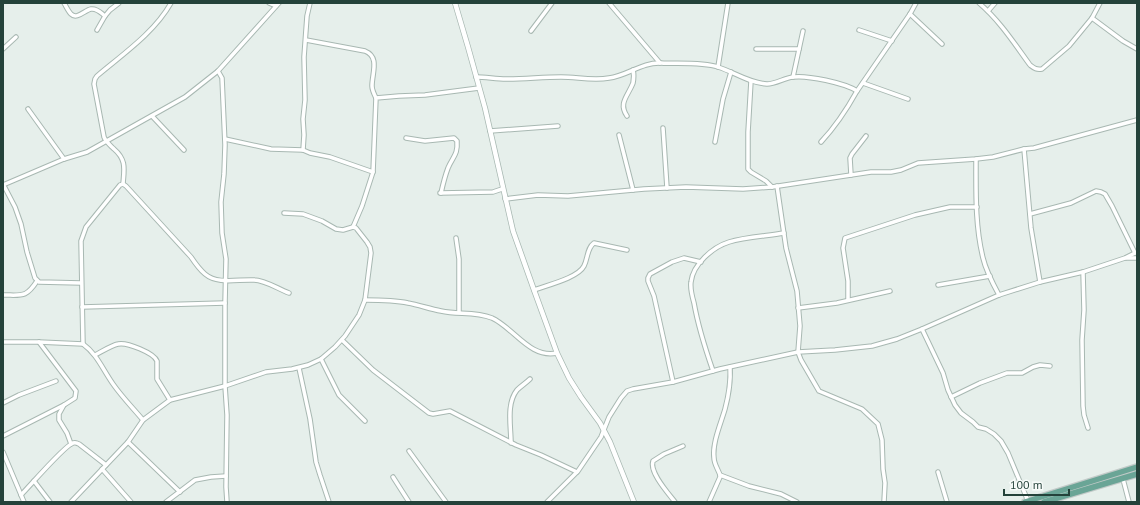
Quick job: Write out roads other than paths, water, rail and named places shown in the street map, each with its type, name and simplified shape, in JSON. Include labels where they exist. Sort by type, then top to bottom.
[{"type":"main road","points":[[1026,502],[1137,467]]},
{"type":"main road","points":[[1046,502],[1137,474]]},
{"type":"street","points":[[64,3],[72,15],[75,16],[91,9],[100,11],[105,16]]},
{"type":"street","points":[[97,30],[105,16],[119,3]]},
{"type":"street","points":[[123,184],[124,164],[120,153],[106,142],[104,137],[94,84],[95,80],[97,76],[133,46],[159,21],[171,3]]},
{"type":"street","points":[[269,3],[277,4]]},
{"type":"street","points":[[303,150],[304,57],[307,16],[310,3]]},
{"type":"street","points":[[455,3],[490,131],[502,189],[513,231],[534,290],[557,353],[569,378],[600,423],[610,442],[634,502]]},
{"type":"street","points":[[531,31],[552,3]]},
{"type":"street","points":[[609,3],[660,63]]},
{"type":"street","points":[[718,67],[728,3]]},
{"type":"street","points":[[820,142],[836,124],[850,104],[857,91],[892,41],[916,3]]},
{"type":"street","points":[[979,3],[1006,31],[1030,65],[1034,69],[1038,70],[1042,69],[1069,46],[1092,18],[1100,3]]},
{"type":"street","points":[[988,11],[995,3]]},
{"type":"street","points":[[37,281],[27,252],[21,224],[15,207],[3,185],[64,159],[87,152],[185,97],[218,71],[277,4]]},
{"type":"street","points":[[910,14],[942,44]]},
{"type":"street","points":[[1092,18],[1123,41],[1137,49]]},
{"type":"street","points":[[859,30],[892,41]]},
{"type":"street","points":[[793,77],[803,31]]},
{"type":"street","points":[[3,49],[16,37]]},
{"type":"street","points":[[284,213],[302,214],[322,221],[336,229],[343,230],[353,226],[362,206],[373,172],[376,98],[372,84],[374,60],[371,54],[365,51],[306,40]]},
{"type":"street","points":[[756,49],[799,49]]},
{"type":"street","points":[[476,76],[505,79],[563,77],[598,79],[611,78],[646,65],[660,63],[705,64],[718,67],[751,81],[765,84],[772,84],[793,77],[832,82],[857,91]]},
{"type":"street","points":[[628,116],[624,111],[623,105],[633,83],[633,70]]},
{"type":"street","points":[[218,71],[222,78],[225,139],[224,174],[221,202],[222,233],[226,259],[224,303],[227,415],[227,502]]},
{"type":"street","points":[[715,142],[723,99],[731,72]]},
{"type":"street","points":[[751,81],[748,132],[748,169],[772,187]]},
{"type":"street","points":[[863,83],[908,99]]},
{"type":"street","points":[[376,98],[425,95],[479,88]]},
{"type":"street","points":[[28,109],[64,159]]},
{"type":"street","points":[[152,116],[184,150]]},
{"type":"street","points":[[505,198],[538,195],[568,196],[686,187],[743,189],[772,187],[871,172],[890,172],[901,170],[918,163],[976,159],[993,156],[1034,148],[1137,120]]},
{"type":"street","points":[[490,131],[558,126]]},
{"type":"street","points":[[663,128],[667,188]]},
{"type":"street","points":[[619,135],[633,190]]},
{"type":"street","points":[[851,175],[850,158],[866,136]]},
{"type":"street","points":[[406,138],[425,141],[454,138],[457,141],[457,152],[445,176],[441,193],[492,192],[502,189]]},
{"type":"street","points":[[225,139],[271,149],[303,150],[310,153],[330,156],[373,172]]},
{"type":"street","points":[[1024,149],[1031,228],[1040,282]]},
{"type":"street","points":[[976,159],[977,207],[979,235],[983,259],[999,295]]},
{"type":"street","points":[[123,184],[205,274],[211,278],[217,280],[255,280],[266,283],[289,294]]},
{"type":"street","points":[[83,344],[81,241],[90,222],[120,185],[123,184]]},
{"type":"street","points":[[777,186],[784,233],[797,291],[800,326],[798,352],[819,391],[862,409],[878,424],[882,440],[885,483],[884,502]]},
{"type":"street","points":[[547,502],[577,472],[601,437],[603,429],[620,398],[633,389],[673,382],[713,371],[798,352],[872,346],[897,339],[922,329],[999,295],[1040,282],[1083,272],[1136,253],[1105,194],[1100,192],[1096,191],[1071,203],[1030,214]]},
{"type":"street","points":[[848,300],[848,281],[843,248],[845,238],[915,215],[950,207],[977,207]]},
{"type":"street","points":[[71,502],[128,442],[144,420],[170,400],[226,386],[266,372],[299,368],[321,359],[335,347],[342,340],[359,315],[365,300],[371,253],[367,242],[353,226]]},
{"type":"street","points":[[713,371],[697,320],[691,289],[691,282],[696,267],[714,250],[729,242],[784,233]]},
{"type":"street","points":[[456,238],[459,259],[459,312]]},
{"type":"street","points":[[534,290],[581,271],[591,245],[594,243],[627,250]]},
{"type":"street","points":[[673,382],[654,296],[648,278],[650,274],[672,262],[684,258],[701,262]]},
{"type":"street","points":[[1125,258],[1137,258]]},
{"type":"street","points":[[1083,272],[1083,406],[1088,428]]},
{"type":"street","points":[[938,285],[990,276]]},
{"type":"street","points":[[37,281],[81,282]]},
{"type":"street","points":[[3,295],[24,295],[37,281]]},
{"type":"street","points":[[798,308],[837,303],[890,290]]},
{"type":"street","points":[[365,300],[394,301],[419,305],[441,311],[482,315],[494,319],[533,349],[542,353],[557,353]]},
{"type":"street","points":[[82,307],[224,303]]},
{"type":"street","points":[[922,329],[943,373],[955,405],[961,413],[978,427],[986,429],[1001,441],[1008,453],[1026,502]]},
{"type":"street","points":[[342,340],[373,370],[429,413],[433,414],[450,411],[511,442],[577,472]]},
{"type":"street","points":[[3,342],[83,344],[95,355],[114,385],[144,420]]},
{"type":"street","points":[[3,436],[75,398],[76,391],[39,342]]},
{"type":"street","points":[[95,355],[118,344],[125,344],[143,350],[153,356],[157,361],[157,379],[170,400]]},
{"type":"street","points":[[321,359],[339,395],[365,421]]},
{"type":"street","points":[[951,397],[1007,373],[1022,373],[1033,366],[1040,364],[1050,366]]},
{"type":"street","points":[[709,502],[720,475],[714,459],[714,453],[717,434],[730,386],[730,367]]},
{"type":"street","points":[[299,368],[310,419],[316,462],[329,502]]},
{"type":"street","points":[[511,442],[510,412],[512,398],[518,389],[530,380]]},
{"type":"street","points":[[3,403],[19,395],[56,381]]},
{"type":"street","points":[[64,405],[59,414],[58,420],[67,433],[71,444]]},
{"type":"street","points":[[128,442],[180,492]]},
{"type":"street","points":[[21,495],[62,451],[71,444],[79,444],[106,465]]},
{"type":"street","points":[[675,502],[656,475],[652,464],[653,460],[683,446]]},
{"type":"street","points":[[409,451],[446,502]]},
{"type":"street","points":[[3,452],[24,502]]},
{"type":"street","points":[[102,469],[131,502]]},
{"type":"street","points":[[938,472],[947,502]]},
{"type":"street","points":[[720,475],[749,486],[781,494],[797,502]]},
{"type":"street","points":[[166,502],[196,480],[226,476]]},
{"type":"street","points":[[393,477],[409,502]]},
{"type":"street","points":[[1123,479],[1129,502]]},
{"type":"street","points":[[34,481],[50,502]]}]
